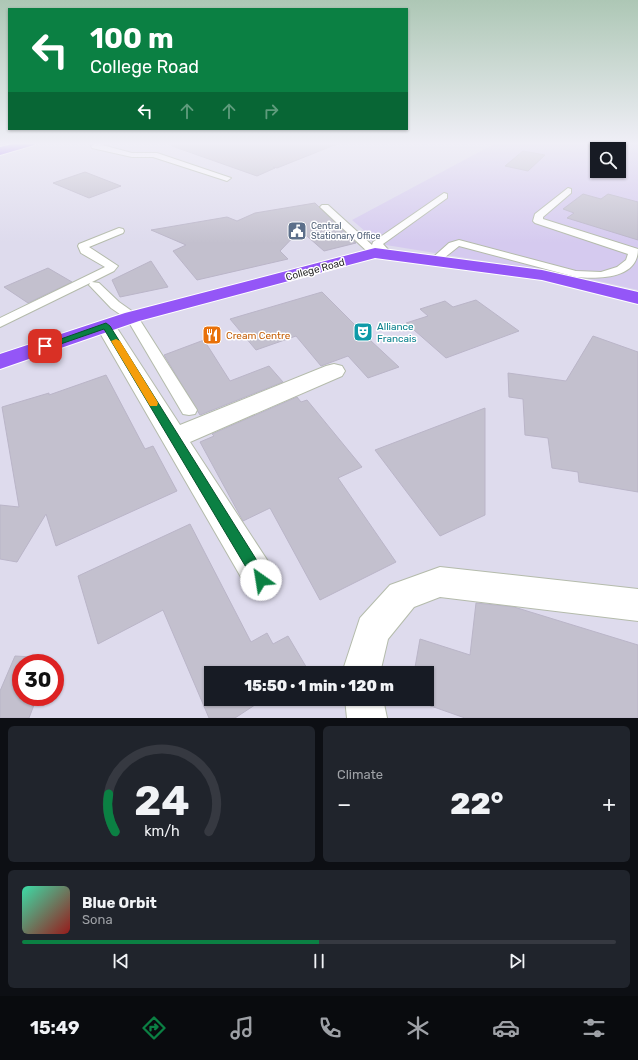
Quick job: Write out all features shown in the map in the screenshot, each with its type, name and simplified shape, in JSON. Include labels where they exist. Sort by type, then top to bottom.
[{"type":"main road","name":"College Road","points":[[0,362],[132,317],[381,254],[542,275],[638,298]]},
{"type":"street","points":[[106,326],[261,580]]},
{"type":"street","points":[[174,438],[334,371]]},
{"type":"street","points":[[364,666],[372,630],[402,596],[440,582],[638,605]]},
{"type":"street","points":[[365,706],[367,718]]},
{"type":"lane","points":[[222,177],[227,178]]},
{"type":"lane","points":[[435,260],[455,243],[466,243],[576,274],[602,275],[621,269],[631,262],[636,252],[538,221],[538,216],[568,191]]},
{"type":"lane","points":[[381,254],[377,244],[444,196]]},
{"type":"lane","points":[[325,207],[381,254]]},
{"type":"lane","points":[[0,323],[110,269],[112,266],[85,251],[83,246],[119,231]]},
{"type":"lane","points":[[95,285],[115,305],[132,317],[189,410]]},
{"type":"shaded area","points":[[433,177],[590,177],[590,178],[626,178],[626,177],[638,177],[638,290],[581,277],[380,244],[352,220]]},
{"type":"building","points":[[72,177],[97,177],[121,186],[89,198],[53,183]]},
{"type":"building","points":[[583,194],[601,199],[608,194],[638,202],[638,240],[567,218],[574,213],[563,209]]},
{"type":"building","points":[[315,203],[356,243],[324,251],[300,230],[280,251],[288,259],[197,280],[173,251],[186,245],[151,230],[227,217],[237,221],[255,213]]},
{"type":"building","points":[[151,261],[168,287],[120,297],[112,280]]},
{"type":"building","points":[[48,268],[72,282],[28,303],[4,287]]},
{"type":"building","points":[[322,292],[399,367],[368,378],[348,356],[321,366],[296,336],[256,350],[230,319]]},
{"type":"building","points":[[476,300],[519,331],[446,358],[406,323],[428,316],[420,309],[445,301],[453,307]]},
{"type":"building","points":[[593,336],[638,352],[638,492],[579,482],[578,472],[552,468],[548,438],[525,435],[523,399],[509,397],[508,373],[566,381]]},
{"type":"building","points":[[204,340],[230,381],[269,366],[283,382],[200,415],[164,355]]},
{"type":"building","points":[[106,375],[145,449],[153,446],[177,491],[56,546],[46,514],[17,562],[0,559],[0,505],[19,507],[2,407],[49,393],[49,395]]},
{"type":"building","points":[[297,397],[301,402],[307,400],[362,467],[338,478],[396,562],[320,600],[270,508],[243,521],[200,442],[214,436],[212,434]]},
{"type":"building","points":[[485,408],[485,515],[440,536],[375,450]]},
{"type":"building","points":[[190,524],[251,642],[267,633],[273,644],[288,636],[306,666],[204,666],[204,706],[253,706],[235,718],[209,718],[163,610],[98,644],[78,576]]},
{"type":"building","points":[[476,603],[514,607],[638,645],[638,718],[465,718],[431,706],[434,706],[434,666],[415,666],[420,639],[470,655]]},
{"type":"building","points":[[12,663],[12,706],[34,706],[29,718],[0,718],[0,691]]},
{"type":"slow traffic","points":[[116,341],[153,403]]},
{"type":"place","name":"Central Stationary Office","points":[[297,231]]},
{"type":"place","name":"Alliance Francais","points":[[363,332]]},
{"type":"place","name":"Cream Centre","points":[[212,335]]},
{"type":"route","points":[[45,346],[106,326],[261,580]]}]
